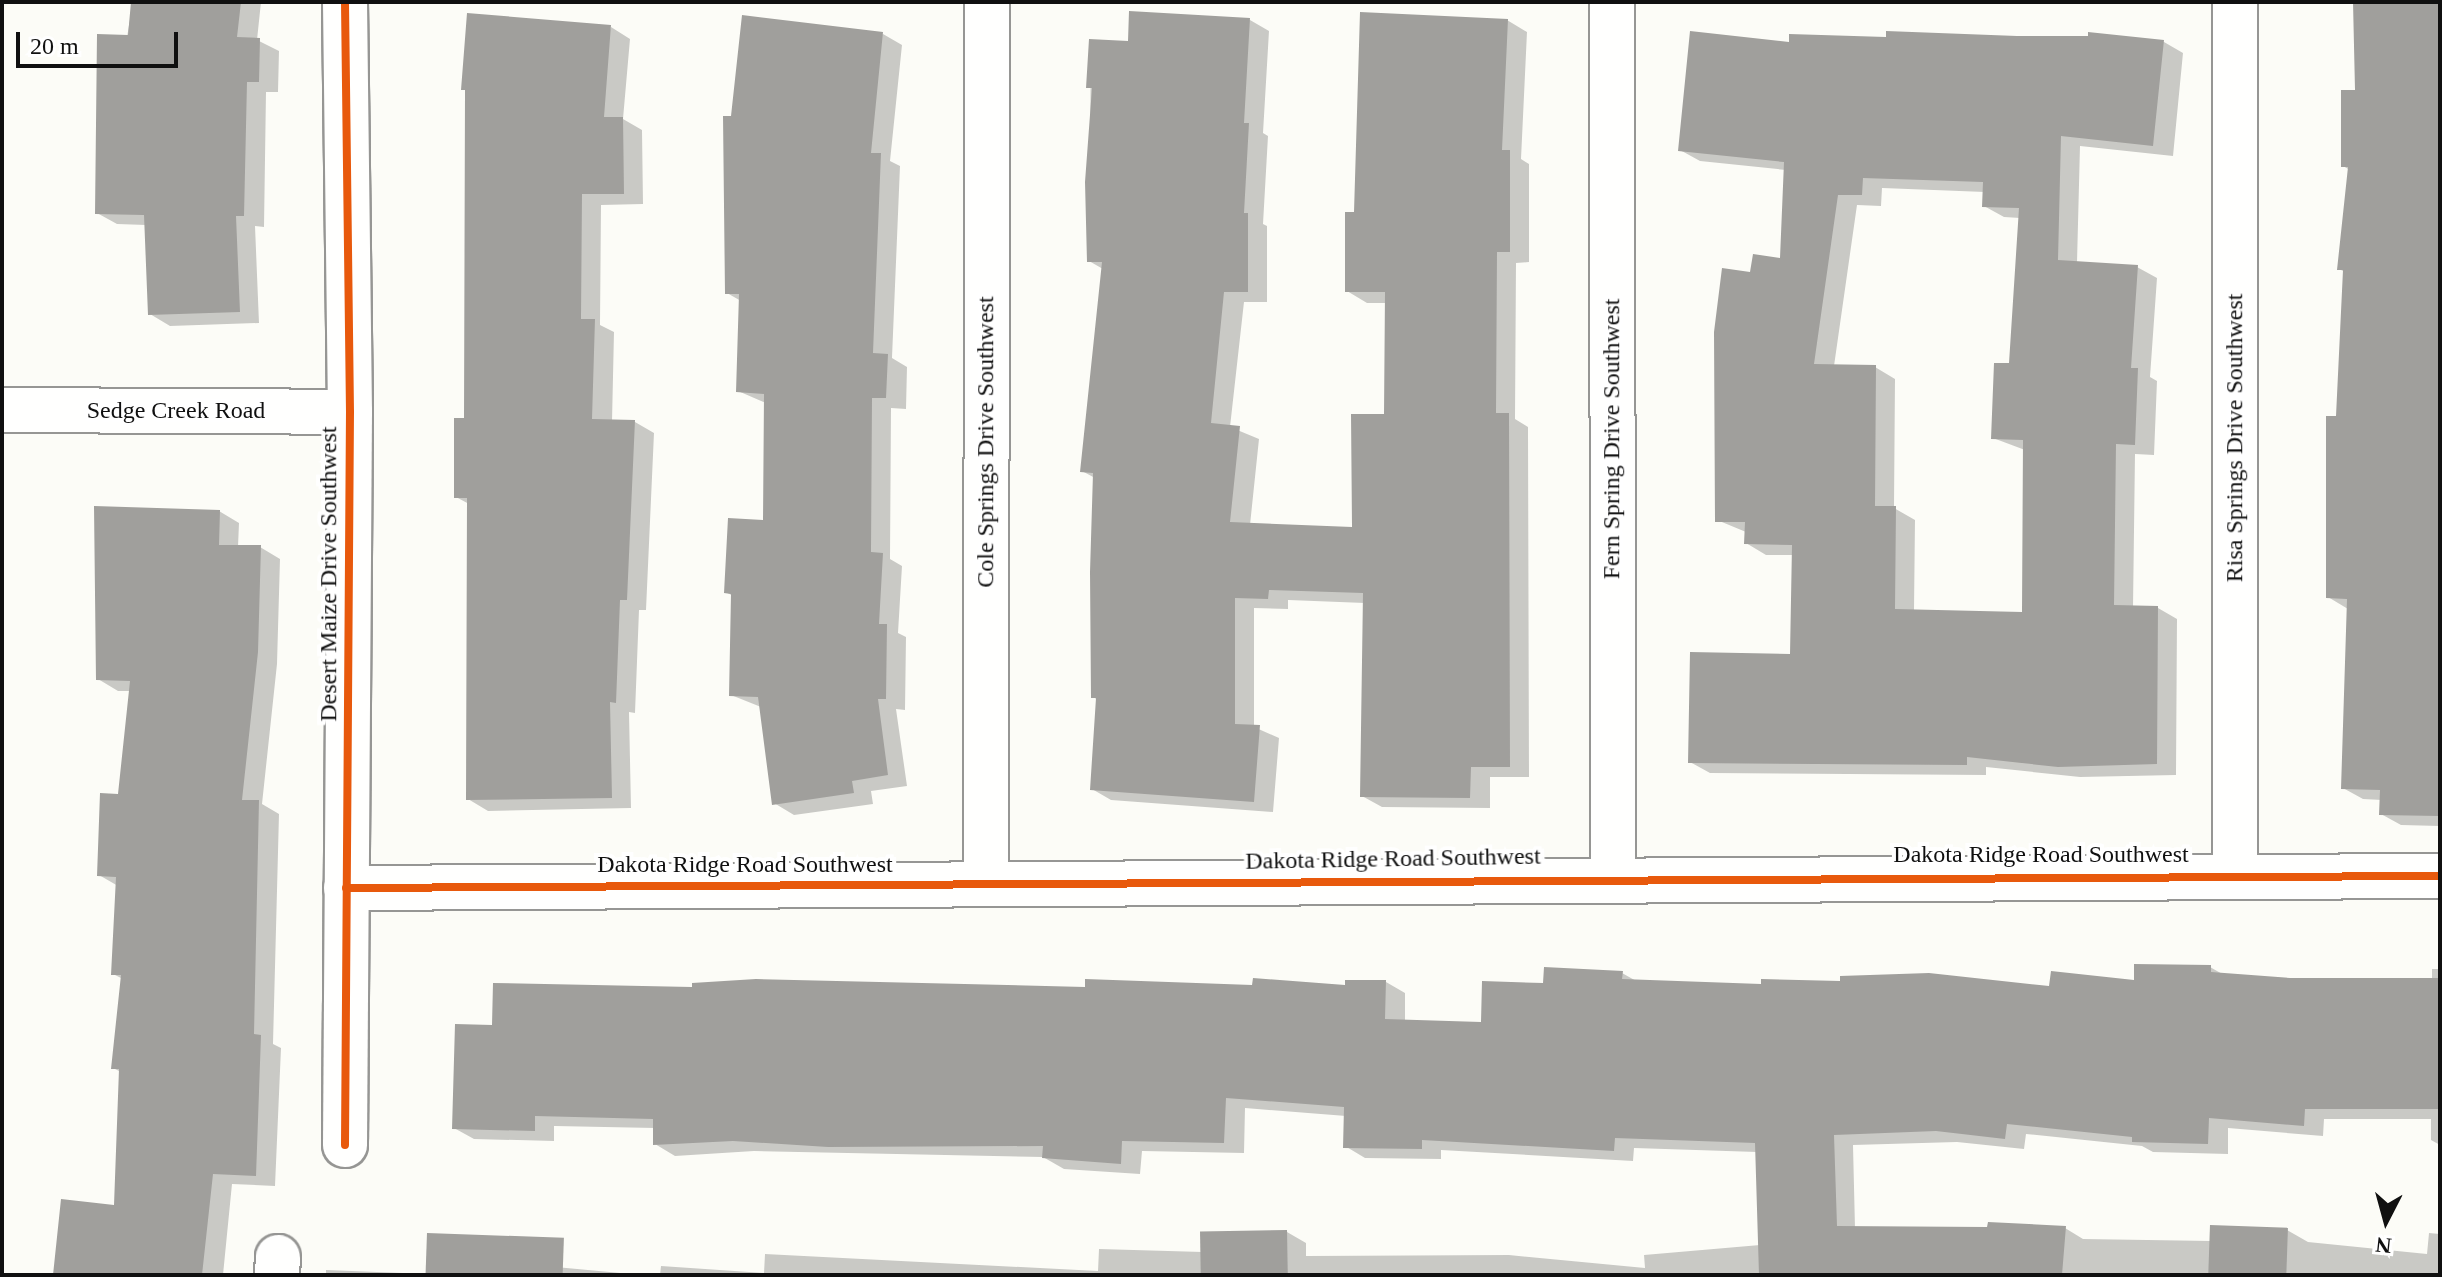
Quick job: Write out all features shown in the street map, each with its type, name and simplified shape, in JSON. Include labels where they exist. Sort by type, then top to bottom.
[{"type":"street","name":"Desert Maize Drive Southwest","points":[[345,2],[350,412],[345,1145]]},
{"type":"street","name":"Cole Springs Drive Southwest","points":[[986,883],[987,2]]},
{"type":"street","name":"Fern Spring Drive Southwest","points":[[1612,2],[1613,877]]},
{"type":"street","name":"Risa Springs Drive Southwest","points":[[2235,2],[2235,874]]},
{"type":"street","name":"Sedge Creek Road","points":[[2,410],[350,412]]},
{"type":"street","name":"Dakota Ridge Road Southwest","points":[[346,888],[1613,877],[2440,876]]},
{"type":"building","points":[[131,2],[241,2],[237,37],[260,38],[259,82],[247,82],[244,216],[236,216],[240,312],[148,315],[144,215],[95,214],[97,34],[128,35]]},
{"type":"building","points":[[2353,2],[2440,2],[2440,816],[2379,815],[2380,790],[2341,789],[2347,599],[2326,598],[2326,416],[2336,416],[2343,270],[2337,270],[2348,167],[2341,167],[2341,90],[2355,90]]},
{"type":"building","points":[[1129,11],[1250,18],[1244,123],[1249,123],[1244,213],[1248,213],[1248,292],[1224,292],[1211,423],[1240,426],[1230,522],[1352,527],[1351,414],[1384,414],[1385,292],[1345,292],[1345,212],[1354,212],[1360,12],[1508,19],[1502,150],[1510,150],[1510,252],[1497,252],[1496,413],[1509,413],[1510,767],[1471,767],[1470,798],[1360,797],[1363,593],[1269,590],[1268,599],[1235,598],[1235,724],[1260,725],[1254,802],[1090,790],[1096,698],[1091,698],[1093,473],[1080,472],[1102,262],[1087,262],[1085,182],[1092,88],[1086,88],[1089,39],[1128,41]]},
{"type":"building","points":[[467,13],[611,25],[604,117],[623,117],[624,194],[582,194],[581,319],[595,319],[592,419],[635,420],[627,600],[620,600],[616,703],[610,702],[612,798],[466,800],[467,498],[454,498],[454,418],[464,418],[465,90],[461,90]]},
{"type":"building","points":[[742,15],[883,32],[871,153],[881,153],[873,353],[888,354],[886,398],[872,398],[871,552],[883,553],[879,624],[887,624],[886,699],[878,699],[888,775],[852,781],[854,793],[772,805],[758,697],[729,696],[731,594],[724,593],[728,518],[763,520],[764,394],[736,392],[739,294],[725,294],[723,116],[731,116]]},
{"type":"building","points":[[1690,31],[1789,42],[1789,34],[1886,37],[1886,31],[2017,36],[2088,36],[2088,32],[2164,40],[2153,146],[2061,136],[2058,260],[2138,265],[2131,368],[2138,368],[2135,445],[2116,444],[2114,605],[2158,606],[2157,764],[2058,767],[1967,757],[1967,765],[1688,763],[1690,652],[1790,654],[1792,545],[1744,544],[1745,522],[1715,522],[1714,332],[1722,268],[1750,272],[1753,254],[1780,258],[1784,162],[1678,151]],"holes":[[[1863,178],[1983,182],[1982,207],[2019,208],[2009,363],[1994,363],[1991,439],[2023,440],[2022,612],[1895,609],[1896,506],[1875,506],[1876,365],[1814,364],[1838,195],[1862,195]]]},
{"type":"building","points":[[94,506],[220,510],[219,545],[261,545],[258,652],[242,800],[259,800],[254,1034],[261,1035],[256,1176],[213,1174],[202,1275],[53,1275],[61,1199],[114,1205],[119,1069],[111,1069],[121,975],[111,975],[116,877],[97,876],[100,793],[118,794],[130,681],[96,680]]},
{"type":"building","points":[[2134,964],[2211,965],[2211,972],[2290,978],[2440,978],[2440,1109],[2305,1109],[2304,1126],[2209,1118],[2208,1144],[2132,1142],[2132,1137],[2007,1124],[2005,1139],[1936,1131],[1834,1135],[1837,1226],[1987,1227],[1988,1222],[2066,1226],[2062,1275],[1759,1275],[1755,1143],[1615,1138],[1614,1151],[1422,1140],[1422,1149],[1343,1148],[1344,1107],[1226,1098],[1224,1143],[1122,1141],[1121,1164],[1042,1158],[1043,1146],[828,1147],[733,1141],[653,1145],[653,1119],[535,1116],[535,1131],[452,1129],[455,1024],[492,1025],[493,983],[692,987],[692,983],[756,979],[1085,987],[1085,979],[1252,985],[1253,978],[1345,985],[1345,980],[1386,980],[1385,1019],[1481,1022],[1482,981],[1543,983],[1544,967],[1623,971],[1622,979],[1761,984],[1761,979],[1840,981],[1840,976],[1929,973],[2049,986],[2051,971],[2134,980]]},
{"type":"building","points":[[2210,1225],[2288,1228],[2286,1275],[2208,1275]]},
{"type":"building","points":[[1287,1230],[1288,1275],[1201,1275],[1200,1232]]},
{"type":"building","points":[[427,1233],[564,1238],[563,1275],[426,1275]]},
{"type":"cycle path","points":[[345,2],[350,412],[345,1145]]},
{"type":"cycle path","points":[[346,888],[2440,876]]}]
